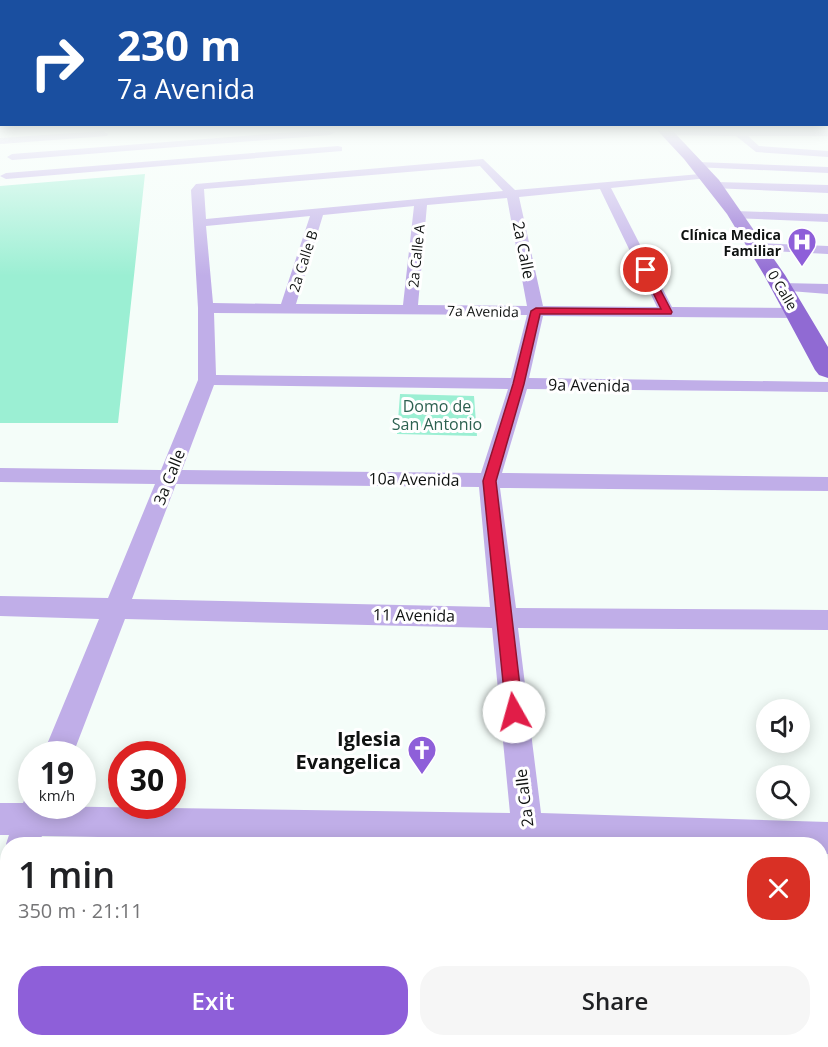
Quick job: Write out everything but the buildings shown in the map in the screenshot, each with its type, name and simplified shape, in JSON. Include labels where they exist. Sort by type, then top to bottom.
[{"type":"main road","name":"0 Calle","points":[[709,179],[782,287],[828,370]]},
{"type":"street","name":"3a Calle","points":[[63,741],[207,380],[206,308],[197,190],[200,186],[284,179]]},
{"type":"street","name":"3a Calle","points":[[498,179],[512,194]]},
{"type":"street","points":[[201,223],[674,179]]},
{"type":"street","points":[[734,179],[828,189]]},
{"type":"street","points":[[604,185],[667,312]]},
{"type":"street","name":"2a Calle","points":[[512,194],[536,311],[519,384],[489,481],[529,837]]},
{"type":"street","name":"2a Calle A","points":[[410,310],[421,202]]},
{"type":"street","name":"2a Calle B","points":[[287,309],[318,212]]},
{"type":"street","points":[[735,215],[828,218]]},
{"type":"street","points":[[755,247],[828,250]]},
{"type":"street","points":[[782,287],[828,289]]},
{"type":"street","name":"7a Avenida","points":[[206,308],[797,313]]},
{"type":"street","name":"9a Avenida","points":[[207,380],[828,387]]},
{"type":"street","name":"10a Avenida","points":[[0,475],[828,484]]},
{"type":"street","name":"11 Avenida","points":[[0,606],[503,618],[828,620]]},
{"type":"street","points":[[0,819],[30,823],[529,837]]},
{"type":"green space","points":[[86,179],[144,179],[118,423],[0,423],[0,186]]},
{"type":"green space","name":"Domo de San Antonio","points":[[400,394],[474,396],[477,436],[397,434]]},
{"type":"place","name":"Clínica Medica Familiar","points":[[802,268]]},
{"type":"place","name":"Iglesia Evangelica","points":[[422,776]]},
{"type":"route","points":[[514,712],[489,481],[496,450],[519,384],[536,311],[667,312],[646,270]]}]
